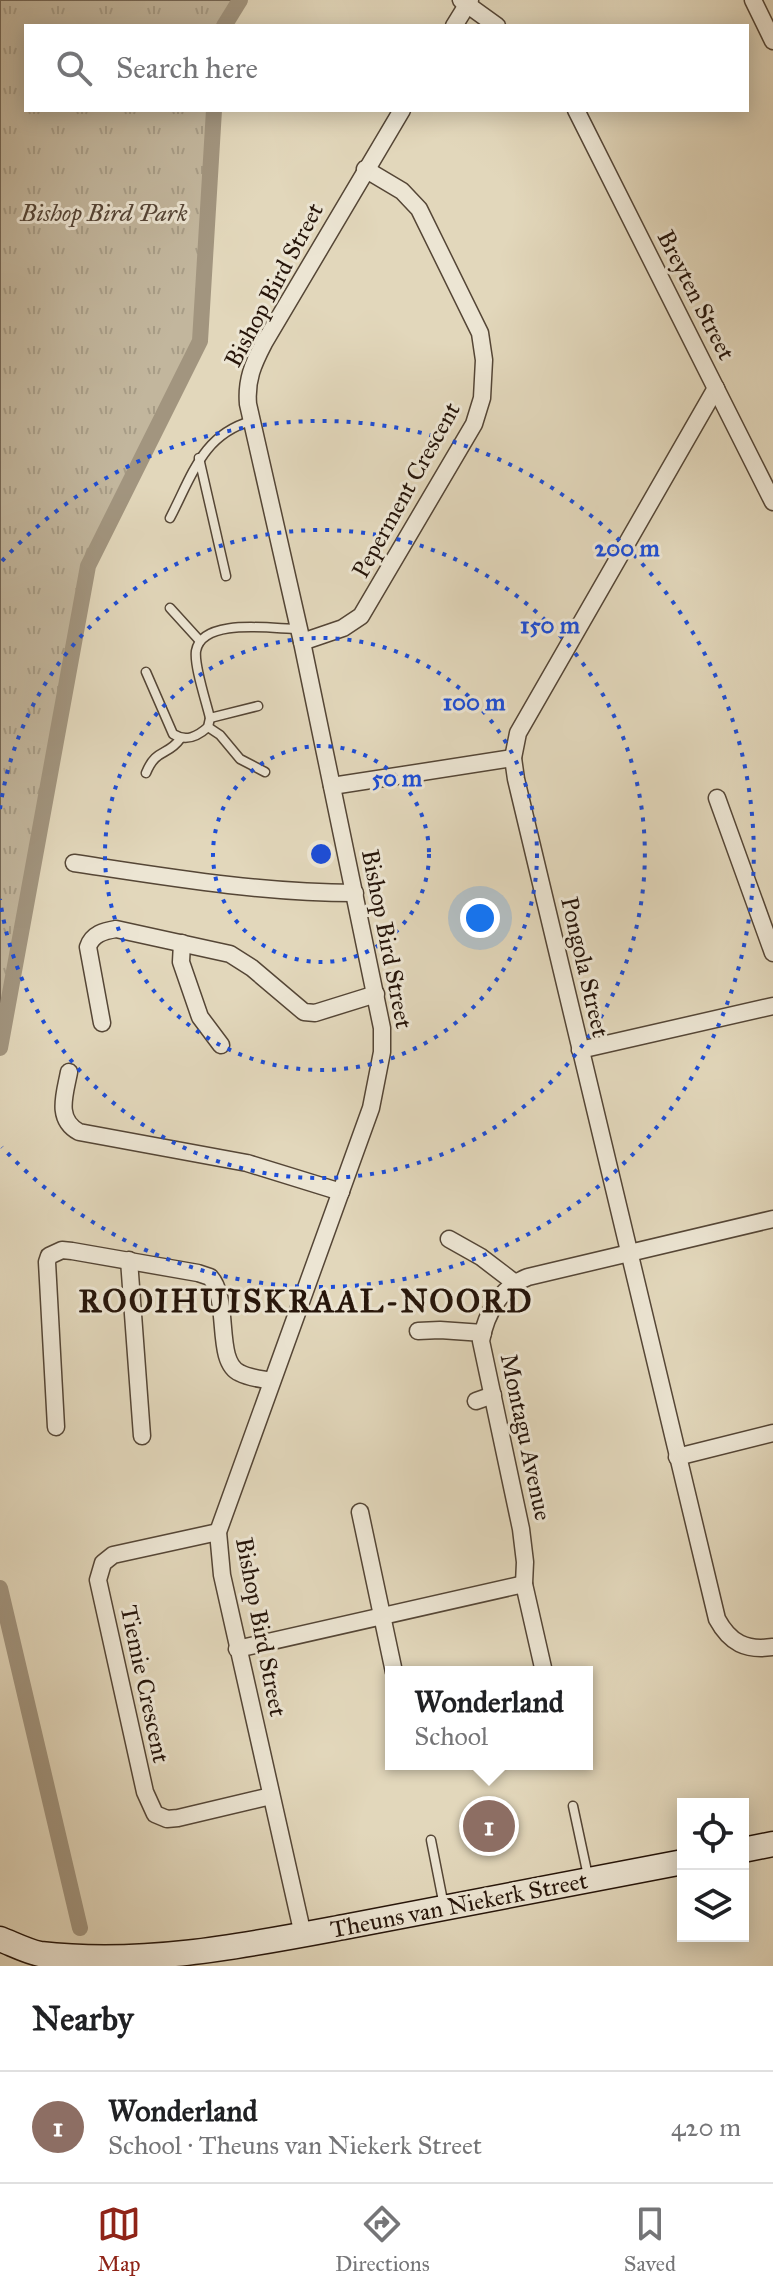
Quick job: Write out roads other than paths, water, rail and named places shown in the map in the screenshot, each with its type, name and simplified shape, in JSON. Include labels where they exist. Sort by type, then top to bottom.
[{"type":"street","points":[[753,0],[773,41]]},
{"type":"street","points":[[455,24],[466,2],[494,24]]},
{"type":"street","name":"Bishop Bird Street","points":[[303,1935],[237,1649],[222,1575],[218,1532],[371,1108],[379,1078],[382,1028],[246,387],[252,368],[401,112]]},
{"type":"street","name":"Breyten Street","points":[[577,112],[773,502]]},
{"type":"street","name":"Peperment Crescent","points":[[300,636],[343,628],[361,616],[474,424],[482,398],[484,360],[480,333],[419,209],[402,191],[365,169]]},
{"type":"street","name":"Pongola Street","points":[[716,388],[518,733],[513,758],[717,1619],[732,1641],[754,1649],[773,1647]]},
{"type":"street","points":[[332,786],[513,758]]},
{"type":"street","points":[[717,798],[773,953]]},
{"type":"street","points":[[74,863],[183,880],[323,893],[355,893]]},
{"type":"street","points":[[102,1023],[88,947],[92,938],[106,930],[116,929],[182,943],[238,958],[304,1012],[315,1013],[376,994]]},
{"type":"street","points":[[182,943],[181,962],[200,1017],[221,1045]]},
{"type":"street","points":[[580,1050],[773,1006]]},
{"type":"street","points":[[69,1072],[62,1112],[69,1127],[79,1132],[247,1163],[341,1192]]},
{"type":"street","points":[[449,1239],[481,1257],[515,1283],[528,1277],[773,1219]]},
{"type":"street","points":[[56,1427],[47,1262],[54,1252],[72,1251],[129,1260],[210,1277],[220,1293],[228,1362],[239,1373],[272,1381]]},
{"type":"street","points":[[129,1260],[142,1436]]},
{"type":"street","name":"Montagu Avenue","points":[[515,1283],[493,1307],[481,1341],[524,1546],[524,1584],[543,1666]]},
{"type":"street","points":[[418,1331],[483,1333]]},
{"type":"street","points":[[476,1401],[493,1395]]},
{"type":"street","points":[[677,1457],[773,1433]]},
{"type":"street","points":[[360,1512],[393,1666]]},
{"type":"street","name":"Tiemie Crescent","points":[[218,1532],[113,1555],[103,1563],[98,1580],[145,1792],[155,1814],[167,1819],[178,1818],[271,1796]]},
{"type":"street","points":[[237,1649],[524,1584]]},
{"type":"street","points":[[749,1849],[773,1844]]},
{"type":"street","name":"Theuns van Niekerk Street","points":[[0,1939],[39,1954],[102,1965],[183,1961],[677,1863]]},
{"type":"lane","points":[[170,518],[199,458],[230,427],[251,421]]},
{"type":"lane","points":[[199,458],[226,576]]},
{"type":"lane","points":[[170,608],[200,641]]},
{"type":"lane","points":[[265,772],[240,759],[209,722],[195,653],[207,634],[229,627],[300,636]]},
{"type":"lane","points":[[146,672],[167,725],[180,739],[190,738],[209,722],[258,706]]},
{"type":"lane","points":[[146,773],[155,756],[177,745],[180,739]]},
{"type":"lane","points":[[573,1806],[589,1880]]},
{"type":"lane","points":[[431,1840],[445,1909]]},
{"type":"waterway","points":[[225,24],[240,0]]},
{"type":"waterway","points":[[0,1048],[88,566],[200,341],[214,112]]},
{"type":"waterway","points":[[0,1588],[80,1928]]},
{"type":"place","name":"Wonderland","points":[[489,1826]]},
{"type":"district","name":"ROOIHUISKRAAL-NOORD","points":[[306,1301]]},
{"type":"park label","name":"Bishop Bird Park","points":[[104,213]]}]
